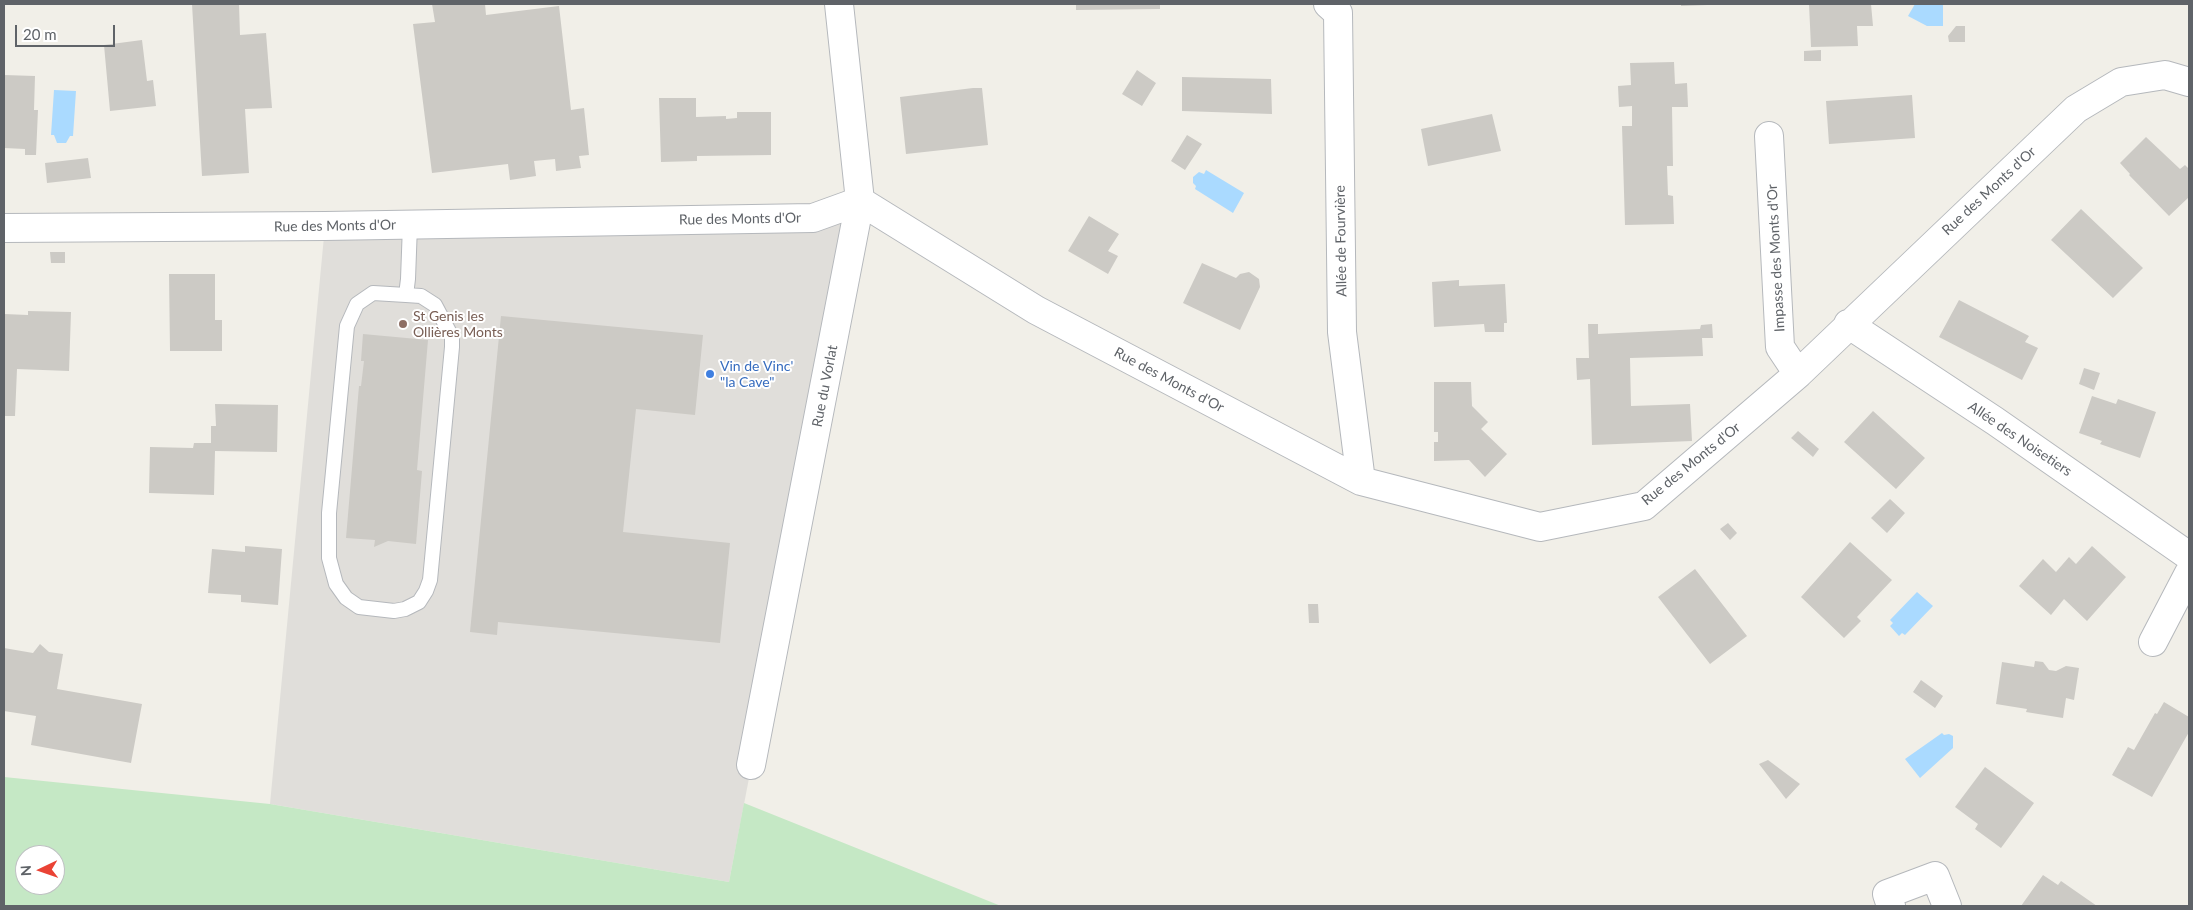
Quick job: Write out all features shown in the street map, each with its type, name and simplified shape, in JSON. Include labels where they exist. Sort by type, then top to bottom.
[{"type":"street","name":"Rue du Vorlat","points":[[752,765],[860,201],[839,4]]},
{"type":"street","name":"Allée de Fourvière","points":[[1328,4],[1338,14],[1342,332],[1361,481]]},
{"type":"street","name":"Rue des Monts d'Or","points":[[4,228],[410,225],[813,218],[860,201],[1036,310],[1361,481],[1540,527],[1644,506],[1798,374],[1848,324],[2076,109],[2121,82],[2165,75],[2189,82]]},
{"type":"street","name":"Impasse des Monts d'Or","points":[[1770,136],[1780,347],[1798,374]]},
{"type":"street","name":"Allée des Noisetiers","points":[[1848,324],[1995,421],[2189,556]]},
{"type":"street","points":[[2153,642],[2189,573]]},
{"type":"street","points":[[1891,906],[1887,894],[1935,876],[1947,906]]},
{"type":"lane","points":[[406,295],[410,225]]},
{"type":"lane","points":[[373,293],[406,295],[421,296],[435,305],[452,337],[452,347],[430,580],[426,592],[419,602],[394,612],[359,607],[346,598],[336,584],[329,558],[328,513],[347,326],[357,304],[373,293]]},
{"type":"shaded area","points":[[860,201],[729,882],[270,804],[325,226]]},
{"type":"green space","points":[[4,777],[270,804],[729,882],[744,803],[1001,906],[4,906]]},
{"type":"water","points":[[1915,4],[1943,4],[1943,26],[1927,26],[1908,16]]},
{"type":"water","points":[[54,90],[76,91],[73,136],[70,136],[66,143],[57,143],[54,135],[51,135]]},
{"type":"water","points":[[1206,170],[1244,193],[1233,213],[1195,189],[1193,177],[1199,172],[1204,174]]},
{"type":"water","points":[[1917,592],[1933,606],[1905,635],[1902,633],[1899,636],[1890,626],[1893,623],[1890,620]]},
{"type":"water","points":[[1942,733],[1953,736],[1953,748],[1920,778],[1905,759]]},
{"type":"building","points":[[192,4],[239,4],[240,35],[266,33],[272,108],[245,109],[249,173],[202,176]]},
{"type":"building","points":[[432,4],[485,4],[486,15],[559,6],[571,110],[584,108],[589,155],[579,156],[581,168],[556,171],[555,159],[534,161],[536,176],[510,180],[508,164],[432,173],[413,24],[435,22]]},
{"type":"building","points":[[1076,4],[1160,4],[1160,9],[1076,10]]},
{"type":"building","points":[[1681,4],[1707,4],[1707,5],[1681,6]]},
{"type":"building","points":[[1809,4],[1871,4],[1873,26],[1857,26],[1858,46],[1811,47]]},
{"type":"building","points":[[1956,26],[1965,26],[1965,42],[1949,42],[1948,36]]},
{"type":"building","points":[[142,40],[147,81],[153,80],[156,106],[110,111],[104,45]]},
{"type":"building","points":[[1821,50],[1821,61],[1804,61],[1804,51]]},
{"type":"building","points":[[1674,62],[1675,84],[1687,83],[1688,107],[1672,107],[1673,166],[1667,166],[1668,195],[1673,196],[1674,224],[1625,225],[1622,126],[1632,126],[1632,106],[1619,107],[1618,86],[1631,85],[1630,63]]},
{"type":"building","points":[[1137,70],[1156,83],[1142,106],[1122,94]]},
{"type":"building","points":[[4,75],[35,76],[34,110],[38,110],[36,155],[25,155],[25,149],[4,148]]},
{"type":"building","points":[[1182,77],[1271,79],[1272,114],[1182,111]]},
{"type":"building","points":[[982,88],[988,145],[906,154],[900,97]]},
{"type":"building","points":[[1912,95],[1915,138],[1829,144],[1826,101]]},
{"type":"building","points":[[659,98],[696,98],[696,117],[726,116],[726,119],[737,118],[737,112],[771,112],[771,155],[697,156],[697,161],[661,162]]},
{"type":"building","points":[[1492,114],[1501,151],[1428,166],[1421,129]]},
{"type":"building","points":[[1187,135],[1202,144],[1185,170],[1171,161]]},
{"type":"building","points":[[2146,137],[2180,169],[2185,165],[2189,169],[2189,197],[2169,216],[2129,175],[2120,163]]},
{"type":"building","points":[[88,158],[91,178],[47,183],[45,163]]},
{"type":"building","points":[[2081,209],[2143,268],[2113,298],[2051,240]]},
{"type":"building","points":[[1089,216],[1119,234],[1108,251],[1118,256],[1108,274],[1068,251]]},
{"type":"building","points":[[50,252],[65,252],[65,263],[51,263]]},
{"type":"building","points":[[1202,263],[1236,278],[1240,274],[1249,272],[1259,279],[1260,287],[1240,330],[1183,303]]},
{"type":"building","points":[[169,274],[215,274],[215,320],[222,320],[222,351],[170,351]]},
{"type":"building","points":[[1459,280],[1459,286],[1505,284],[1507,323],[1504,323],[1504,332],[1485,332],[1484,324],[1434,327],[1432,282]]},
{"type":"building","points":[[1959,300],[2029,336],[2025,342],[2038,348],[2022,380],[1939,337]]},
{"type":"building","points":[[28,311],[71,312],[69,371],[17,369],[15,416],[4,416],[4,314],[28,315]]},
{"type":"building","points":[[501,316],[703,335],[695,415],[636,409],[623,532],[730,543],[720,643],[498,622],[497,635],[470,632]]},
{"type":"building","points":[[1588,324],[1598,324],[1598,334],[1700,329],[1701,325],[1712,324],[1713,338],[1702,338],[1703,356],[1630,358],[1631,406],[1690,404],[1692,441],[1592,445],[1590,379],[1577,380],[1576,358],[1589,358]]},
{"type":"building","points":[[363,334],[428,340],[417,470],[422,471],[416,544],[388,541],[374,547],[375,540],[346,538],[359,386],[361,386],[364,361],[361,361]]},
{"type":"building","points":[[2084,368],[2100,373],[2094,390],[2079,384]]},
{"type":"building","points":[[1434,382],[1471,382],[1472,406],[1488,422],[1481,429],[1507,454],[1485,477],[1469,460],[1434,461],[1434,442],[1438,442],[1438,432],[1434,432]]},
{"type":"building","points":[[2092,396],[2116,404],[2118,399],[2156,412],[2140,458],[2100,444],[2102,441],[2079,433]]},
{"type":"building","points":[[215,404],[278,405],[277,452],[215,451],[214,495],[149,493],[150,447],[193,448],[194,443],[211,443],[211,426],[216,426]]},
{"type":"building","points":[[1873,411],[1925,458],[1896,489],[1844,442]]},
{"type":"building","points":[[1798,431],[1819,449],[1813,457],[1791,438]]},
{"type":"building","points":[[1890,499],[1905,513],[1887,533],[1871,518]]},
{"type":"building","points":[[1728,523],[1737,533],[1730,540],[1720,529]]},
{"type":"building","points":[[1850,542],[1892,580],[1857,617],[1861,621],[1844,638],[1801,597]]},
{"type":"building","points":[[245,546],[282,549],[278,605],[241,602],[241,595],[208,593],[212,549],[245,552]]},
{"type":"building","points":[[2092,546],[2126,577],[2087,621],[2064,599],[2051,615],[2019,586],[2043,559],[2056,572],[2069,557],[2076,564]]},
{"type":"building","points":[[1695,569],[1747,636],[1710,664],[1658,597]]},
{"type":"building","points":[[1308,604],[1318,604],[1319,623],[1309,623]]},
{"type":"building","points":[[40,644],[49,652],[63,654],[57,689],[142,704],[131,763],[31,745],[36,716],[4,711],[4,648],[33,653]]},
{"type":"building","points":[[2035,661],[2043,662],[2049,670],[2056,671],[2066,666],[2079,668],[2074,700],[2066,698],[2063,718],[2026,712],[2027,709],[1996,704],[2002,662],[2034,667]]},
{"type":"building","points":[[1921,680],[1943,696],[1935,708],[1913,692]]},
{"type":"building","points":[[2164,702],[2189,717],[2189,732],[2152,797],[2112,775],[2128,747],[2134,750],[2155,713],[2157,714]]},
{"type":"building","points":[[1768,760],[1800,784],[1786,799],[1759,764]]},
{"type":"building","points":[[1985,767],[2034,803],[2001,848],[1975,829],[1978,824],[1955,807]]},
{"type":"building","points":[[2043,875],[2058,885],[2061,881],[2097,906],[2021,906]]},
{"type":"place","name":"St Genis les Ollières Monts","points":[[403,324]]},
{"type":"place","name":"Vin de Vinc' \"la Cave\"","points":[[710,374]]}]
